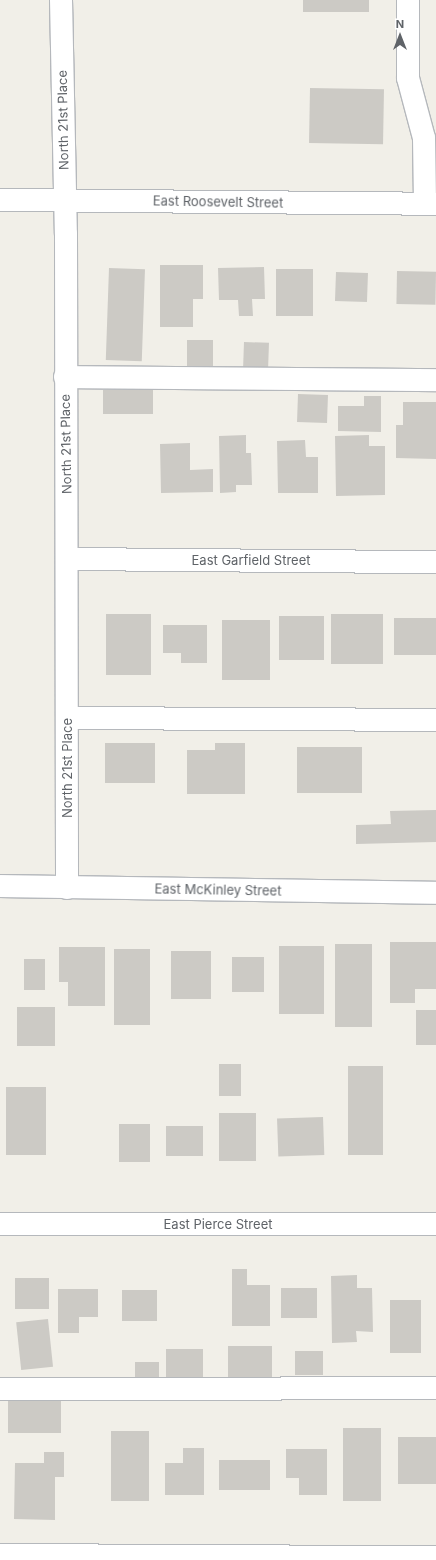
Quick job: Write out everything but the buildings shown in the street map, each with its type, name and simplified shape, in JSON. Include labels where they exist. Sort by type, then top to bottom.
[{"type":"street","name":"North 21st Place","points":[[61,0],[67,559],[67,888]]},
{"type":"street","points":[[408,0],[408,78],[424,138],[431,204]]},
{"type":"street","name":"East Roosevelt Street","points":[[0,200],[431,204]]},
{"type":"street","points":[[65,377],[436,380]]},
{"type":"street","name":"East Garfield Street","points":[[67,559],[436,562]]},
{"type":"street","points":[[67,718],[436,720]]},
{"type":"street","name":"East McKinley Street","points":[[0,886],[436,893]]},
{"type":"street","name":"East Pierce Street","points":[[0,1224],[436,1224]]},
{"type":"street","points":[[0,1389],[436,1388]]},
{"type":"street","points":[[0,1555],[436,1557]]}]
